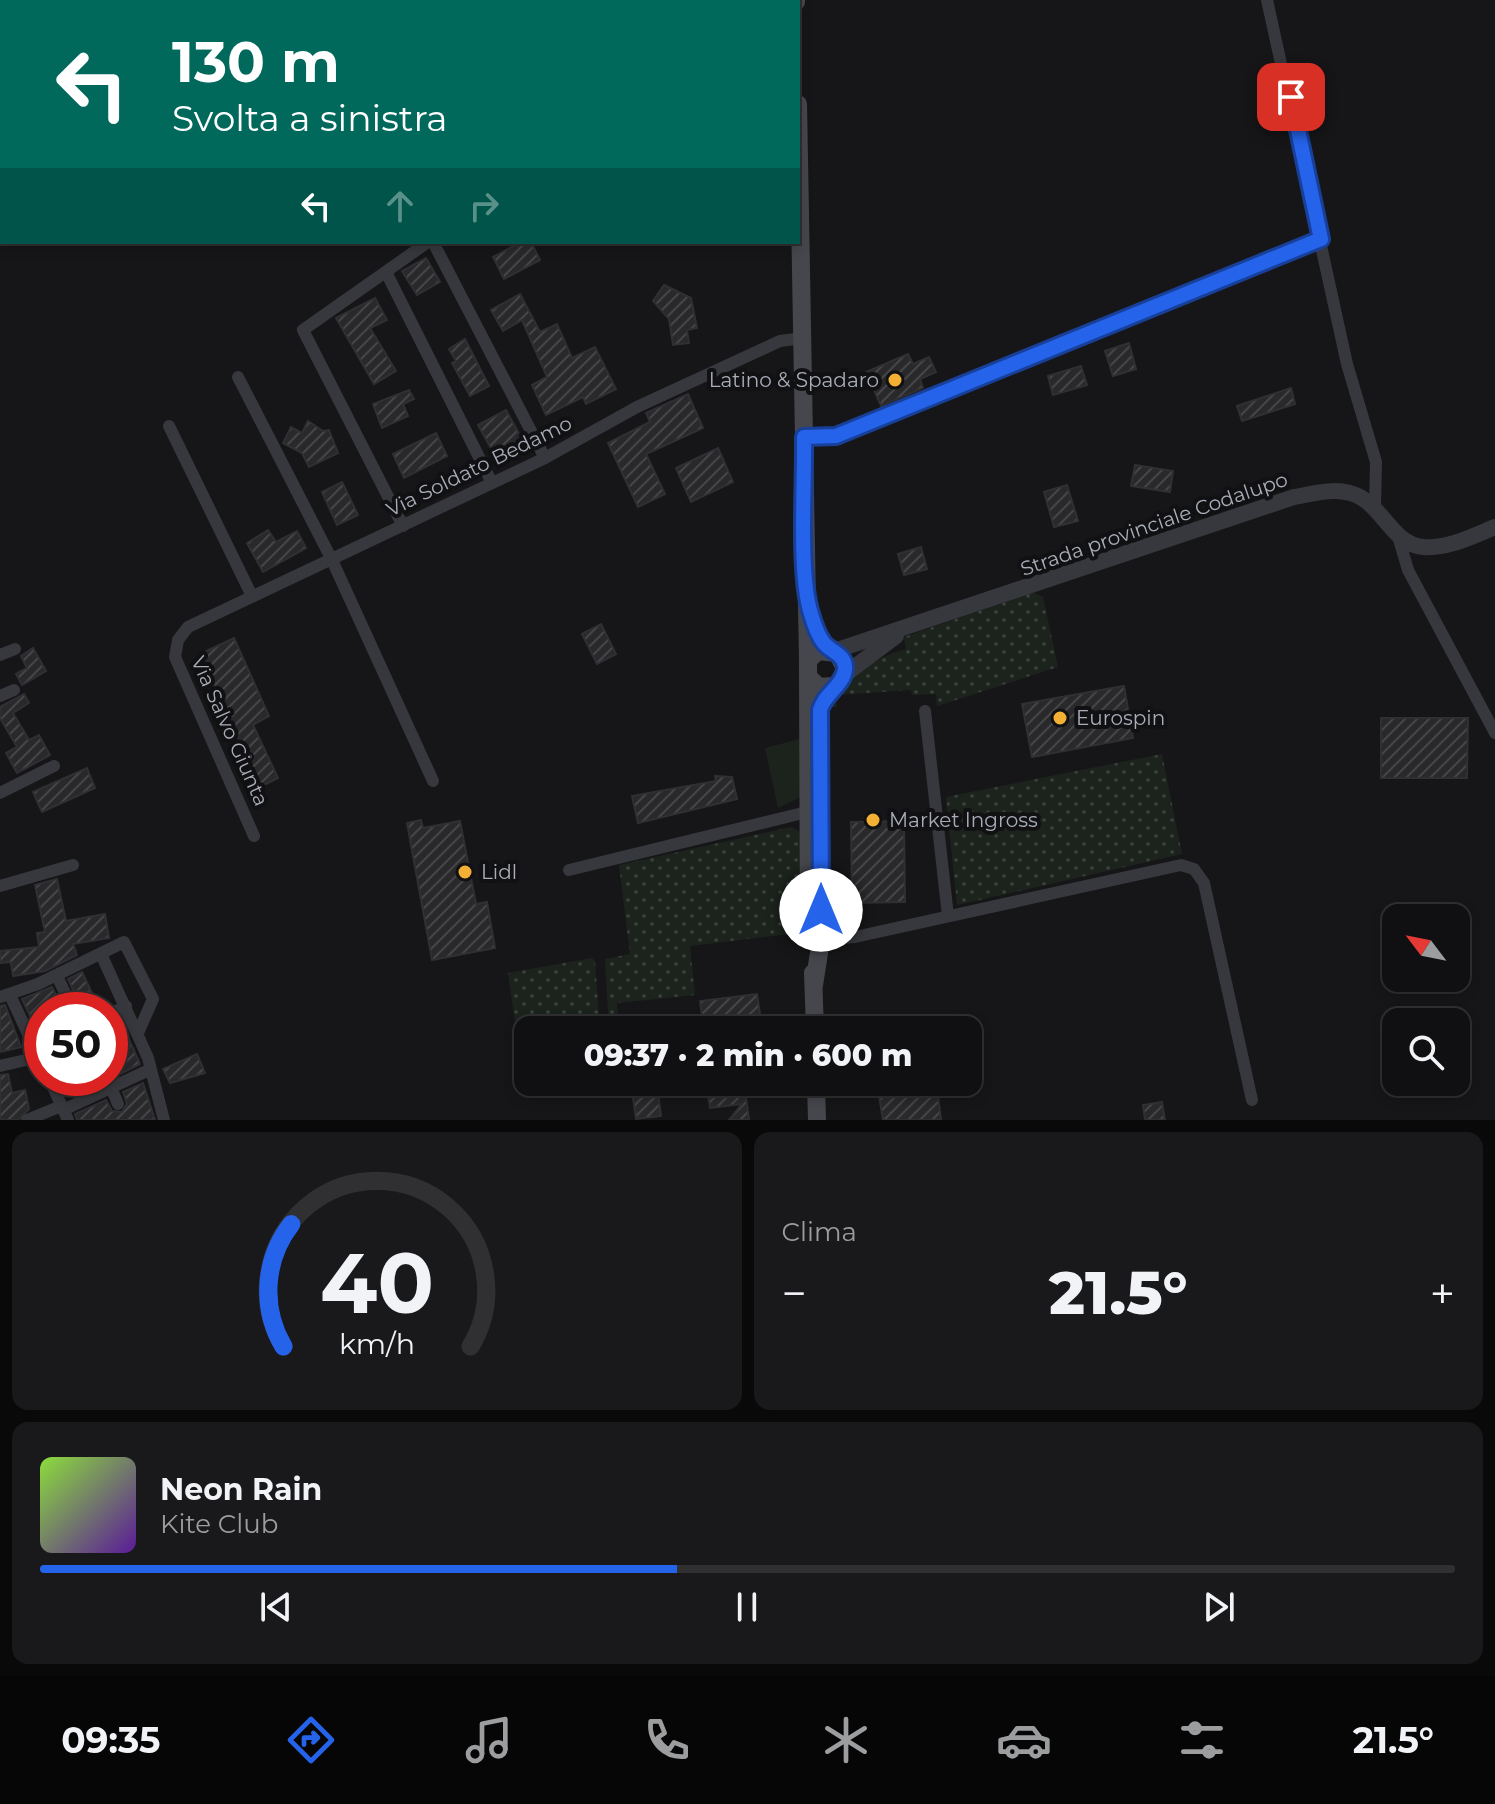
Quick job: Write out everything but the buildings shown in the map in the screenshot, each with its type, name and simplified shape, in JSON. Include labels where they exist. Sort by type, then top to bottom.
[{"type":"main road","points":[[800,198],[808,668],[807,812],[815,940],[815,1016]]},
{"type":"main road","points":[[806,596],[816,630],[843,661],[839,680],[821,705],[822,880],[815,940]]},
{"type":"main road","points":[[808,668],[818,651],[832,651]]},
{"type":"main road","points":[[808,668],[819,687],[839,680]]},
{"type":"main road","points":[[816,1096],[817,1120]]},
{"type":"street","points":[[1267,0],[1347,364],[1376,462],[1375,507]]},
{"type":"street","points":[[804,437],[836,436],[1321,239]]},
{"type":"street","points":[[403,526],[303,330],[427,244]]},
{"type":"street","points":[[431,244],[545,458]]},
{"type":"street","points":[[386,272],[492,483]]},
{"type":"street","name":"Via Soldato Bedamo","points":[[178,640],[188,627],[545,458],[637,407],[780,341],[803,338]]},
{"type":"street","points":[[238,377],[332,560],[433,781]]},
{"type":"street","points":[[169,426],[252,596]]},
{"type":"street","name":"Strada provinciale Codalupo","points":[[832,651],[903,630],[1294,497],[1337,491],[1351,493],[1375,507],[1398,536]]},
{"type":"street","points":[[1398,536],[1424,547],[1441,545],[1495,527]]},
{"type":"street","points":[[1398,536],[1408,570],[1495,733]]},
{"type":"street","points":[[839,680],[903,630]]},
{"type":"street","name":"Via Salvo Giunta","points":[[178,640],[175,657],[254,836]]},
{"type":"street","points":[[0,655],[15,649]]},
{"type":"street","points":[[0,696],[14,690]]},
{"type":"street","points":[[925,711],[948,916]]},
{"type":"street","points":[[569,870],[807,812],[813,803],[814,757],[820,729]]},
{"type":"street","points":[[0,793],[54,766]]},
{"type":"street","points":[[807,812],[816,823],[816,858],[822,880]]},
{"type":"street","points":[[0,886],[73,865]]},
{"type":"street","points":[[815,940],[855,937],[1181,865],[1194,869],[1204,883],[1252,1100]]},
{"type":"street","points":[[24,1027],[5,996],[57,976],[124,942],[153,999],[138,1033]]},
{"type":"street","points":[[101,954],[119,992]]},
{"type":"street","points":[[57,976],[65,992]]},
{"type":"street","points":[[128,1010],[148,1058],[164,1120]]},
{"type":"street","points":[[0,1066],[24,1059]]},
{"type":"street","points":[[128,1077],[149,1070]]},
{"type":"street","points":[[27,1120],[64,1112],[90,1096]]},
{"type":"street","points":[[114,1096],[118,1104]]},
{"type":"shaded area","points":[[1033,592],[1043,597],[1058,667],[937,706],[936,694],[912,695],[911,690],[837,695],[836,707],[826,707],[843,688],[861,671],[882,658],[906,649],[904,637]]},
{"type":"shaded area","points":[[800,739],[801,797],[778,808],[765,748]]},
{"type":"shaded area","points":[[1162,754],[1182,854],[957,905],[946,797]]},
{"type":"shaded area","points":[[791,827],[800,832],[805,932],[690,946],[695,995],[617,1003],[618,1016],[608,1016],[605,959],[630,954],[619,865]]},
{"type":"shaded area","points":[[592,958],[595,961],[599,1016],[514,1016],[508,973]]},
{"type":"place","name":"Latino & Spadaro","points":[[895,380]]},
{"type":"place","name":"Eurospin","points":[[1060,718]]},
{"type":"place","name":"Market Ingross","points":[[873,820]]},
{"type":"place","name":"Lidl","points":[[465,872]]},
{"type":"route","points":[[821,910],[820,710],[826,696],[840,682],[845,664],[823,642],[816,630],[806,596],[804,437],[836,436],[1321,239],[1291,97]]}]
